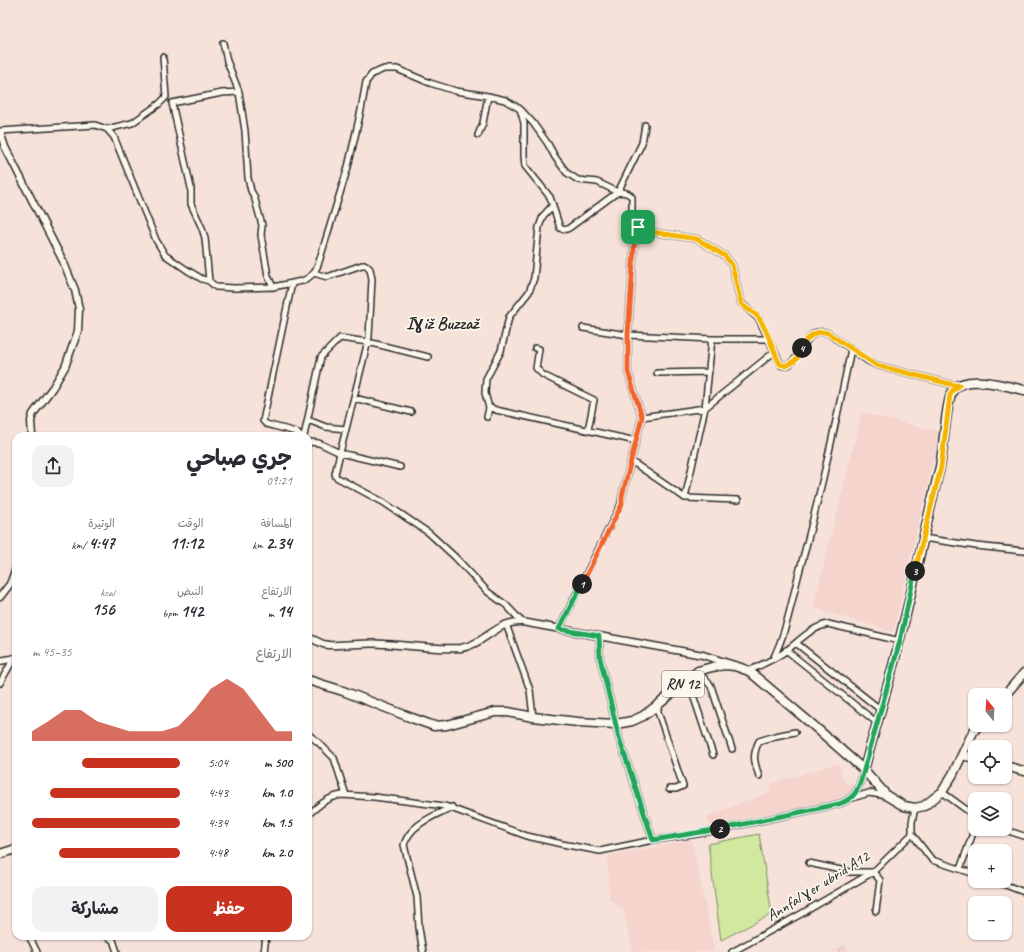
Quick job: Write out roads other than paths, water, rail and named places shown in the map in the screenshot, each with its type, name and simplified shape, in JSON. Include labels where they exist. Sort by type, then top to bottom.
[{"type":"main road","points":[[864,770],[876,722],[881,710],[900,641],[923,538],[941,467],[950,395],[952,391],[960,385],[969,383],[989,383],[1024,390]]},
{"type":"main road","name":"RN 12","points":[[312,681],[343,691],[434,726],[447,725],[495,712],[508,712],[533,717],[578,722],[616,724],[632,721],[643,716],[698,671],[725,665],[736,666],[749,671],[864,770],[887,796],[904,806],[915,808]]},
{"type":"main road","points":[[1012,689],[1021,681],[1024,673]]},
{"type":"main road","points":[[915,808],[924,806],[942,792],[953,774],[973,732]]},
{"type":"main road","points":[[962,755],[968,756]]},
{"type":"main road","points":[[1012,768],[1024,771]]},
{"type":"main road","points":[[0,854],[12,852]]},
{"type":"street","points":[[223,43],[227,61],[239,92],[245,131],[248,178],[262,225],[262,236],[268,276],[273,287]]},
{"type":"street","points":[[163,57],[166,97],[172,103],[191,188],[191,204],[205,238],[209,281]]},
{"type":"street","points":[[32,432],[31,421],[36,407],[53,387],[65,367],[78,331],[80,309],[75,290],[63,261],[5,147],[0,132],[95,125],[107,129],[114,137],[156,240],[164,255],[202,280],[209,281],[216,287],[273,287],[302,281],[314,273],[318,265],[348,167],[366,82],[368,78],[376,72],[384,69],[397,69],[448,89],[506,100],[520,109],[534,123],[548,144],[555,158],[567,173],[578,180],[597,182],[618,192],[627,193],[632,197],[632,216],[638,227],[652,232],[697,239],[725,256],[732,265],[742,306],[748,309],[759,319],[780,364],[783,366],[789,365],[796,360],[812,334],[820,331],[828,333],[868,361],[880,367],[954,385],[960,385]]},
{"type":"street","points":[[172,103],[222,93],[239,92]]},
{"type":"street","points":[[478,135],[483,123],[488,96]]},
{"type":"street","points":[[107,129],[132,123],[159,104],[166,97]]},
{"type":"street","points":[[520,109],[524,123],[525,166],[544,189],[553,205],[560,228],[566,230],[618,192],[642,143],[645,125]]},
{"type":"street","points":[[487,417],[489,407],[485,394],[486,379],[504,343],[509,317],[529,292],[534,278],[539,227],[543,216],[553,205]]},
{"type":"street","points":[[559,629],[622,504],[622,496],[642,417],[628,372],[628,335],[635,234],[638,227]]},
{"type":"street","points":[[314,273],[327,277],[358,266],[366,265],[369,266],[372,279],[368,342],[335,474],[336,477],[383,502],[429,533],[455,557],[488,592],[506,605],[522,622]]},
{"type":"street","points":[[292,283],[263,421],[266,424],[296,432]]},
{"type":"street","points":[[583,328],[628,335],[712,339],[768,339]]},
{"type":"street","points":[[305,432],[321,357],[340,338],[368,342],[428,357]]},
{"type":"street","points":[[685,498],[706,408],[712,339]]},
{"type":"street","points":[[535,348],[539,349],[536,368],[543,376],[594,400],[588,430]]},
{"type":"street","points":[[772,659],[781,640],[811,528],[834,434],[851,349]]},
{"type":"street","points":[[642,417],[706,408],[774,352]]},
{"type":"street","points":[[657,373],[708,372]]},
{"type":"street","points":[[354,398],[411,412]]},
{"type":"street","points":[[489,407],[496,410],[636,441]]},
{"type":"street","points":[[308,420],[326,427],[346,429]]},
{"type":"street","points":[[312,442],[319,443],[340,453],[400,467]]},
{"type":"street","points":[[631,461],[685,498],[738,500]]},
{"type":"street","points":[[923,538],[1024,551]]},
{"type":"street","points":[[0,597],[10,584],[12,579]]},
{"type":"street","points":[[312,639],[329,646],[369,643],[461,648],[474,643],[506,624],[516,621],[703,655],[719,659],[736,666]]},
{"type":"street","points":[[506,624],[530,690],[533,717]]},
{"type":"street","points":[[749,671],[786,650],[812,629],[828,624],[900,641]]},
{"type":"street","points":[[599,636],[600,658],[619,738],[653,840]]},
{"type":"street","points":[[796,643],[881,710]]},
{"type":"street","points":[[786,650],[876,722]]},
{"type":"street","points":[[0,661],[12,659]]},
{"type":"street","points":[[0,683],[12,663]]},
{"type":"street","points":[[698,671],[711,686],[732,749]]},
{"type":"street","points":[[677,689],[692,692],[713,755]]},
{"type":"street","points":[[658,705],[658,712],[683,786],[676,789],[669,789]]},
{"type":"street","points":[[759,776],[753,758],[759,741],[795,732]]},
{"type":"street","points":[[312,737],[334,758],[346,795]]},
{"type":"street","points":[[851,799],[858,790],[864,770]]},
{"type":"street","points":[[942,792],[968,811]]},
{"type":"street","points":[[312,812],[327,799],[335,796],[346,795],[428,803],[452,808],[527,836],[600,851],[653,840],[697,834],[839,804],[869,793],[887,796]]},
{"type":"street","points":[[423,952],[419,928],[417,898],[404,845],[406,839],[424,821],[452,808]]},
{"type":"street","points":[[915,808],[912,822],[912,834],[932,860],[968,872]]},
{"type":"street","points":[[1012,832],[1024,836]]},
{"type":"street","name":"Annfal ɣer ubrid A12","points":[[732,952],[873,872],[912,834]]},
{"type":"street","points":[[960,870],[972,836]]},
{"type":"street","points":[[809,863],[850,872],[873,872],[880,880],[876,911]]},
{"type":"street","points":[[1012,887],[1024,892]]},
{"type":"street","points":[[31,940],[38,952]]},
{"type":"street","points":[[114,940],[117,952]]},
{"type":"street","points":[[264,952],[266,940]]},
{"type":"district","name":"Iɣiž Buzzaž","points":[[442,323]]}]
